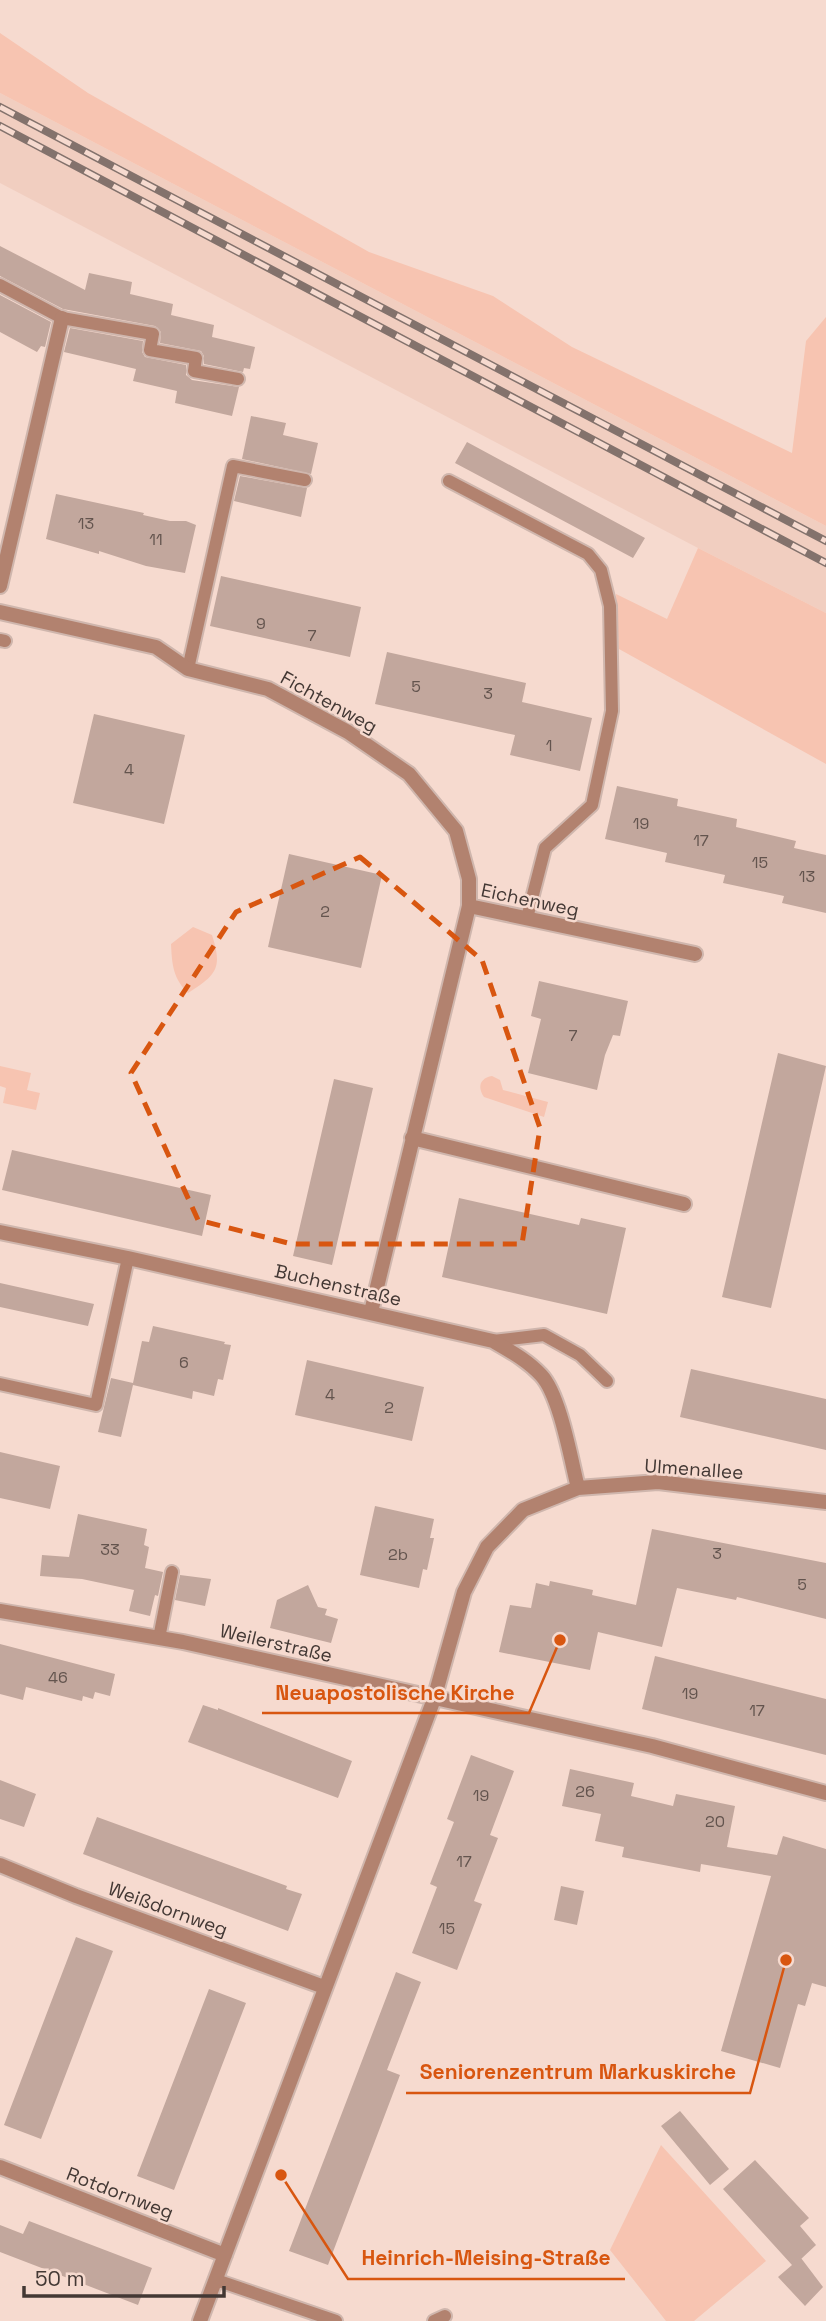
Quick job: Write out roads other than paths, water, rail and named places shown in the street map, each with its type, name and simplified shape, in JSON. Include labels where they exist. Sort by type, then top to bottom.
[{"type":"street","points":[[0,586],[62,318]]},
{"type":"street","name":"Fichtenweg","points":[[0,612],[156,647],[188,668],[268,689],[348,732],[409,774],[456,831],[469,879],[469,906]]},
{"type":"street","name":"Eichenweg","points":[[371,1312],[469,906],[695,954]]},
{"type":"street","points":[[412,1139],[684,1203]]},
{"type":"street","name":"Buchenstraße","points":[[0,1232],[128,1258],[492,1341],[521,1357],[544,1377],[557,1406],[578,1488]]},
{"type":"street","name":"Ulmenallee","points":[[200,2321],[434,1699],[464,1592],[487,1547],[523,1510],[578,1488],[658,1482],[826,1502]]},
{"type":"street","name":"Weilerstraße","points":[[0,1611],[159,1638],[652,1746],[826,1793]]},
{"type":"street","name":"Weißdornweg","points":[[0,1866],[324,1987]]},
{"type":"street","name":"Rotdornweg","points":[[0,2167],[225,2255]]},
{"type":"lane","points":[[0,285],[62,318],[152,334],[150,350],[196,358],[194,371],[238,379]]},
{"type":"lane","points":[[188,668],[233,466],[305,480]]},
{"type":"lane","points":[[449,481],[588,554],[601,570],[610,606],[612,710],[592,805],[545,848],[527,918]]},
{"type":"lane","points":[[0,1384],[96,1405],[128,1258]]},
{"type":"lane","points":[[492,1341],[544,1335],[580,1355],[607,1381]]},
{"type":"lane","points":[[159,1638],[172,1572]]},
{"type":"lane","points":[[216,2280],[336,2321]]},
{"type":"railway","points":[[0,107],[826,541]]},
{"type":"railway","points":[[0,126],[826,563]]},
{"type":"place","name":"Neuapostolische Kirche","points":[[560,1640]]},
{"type":"place","name":"Seniorenzentrum Markuskirche","points":[[786,1960]]},
{"type":"place","name":"Heinrich-Meising-Straße","points":[[281,2175]]}]
